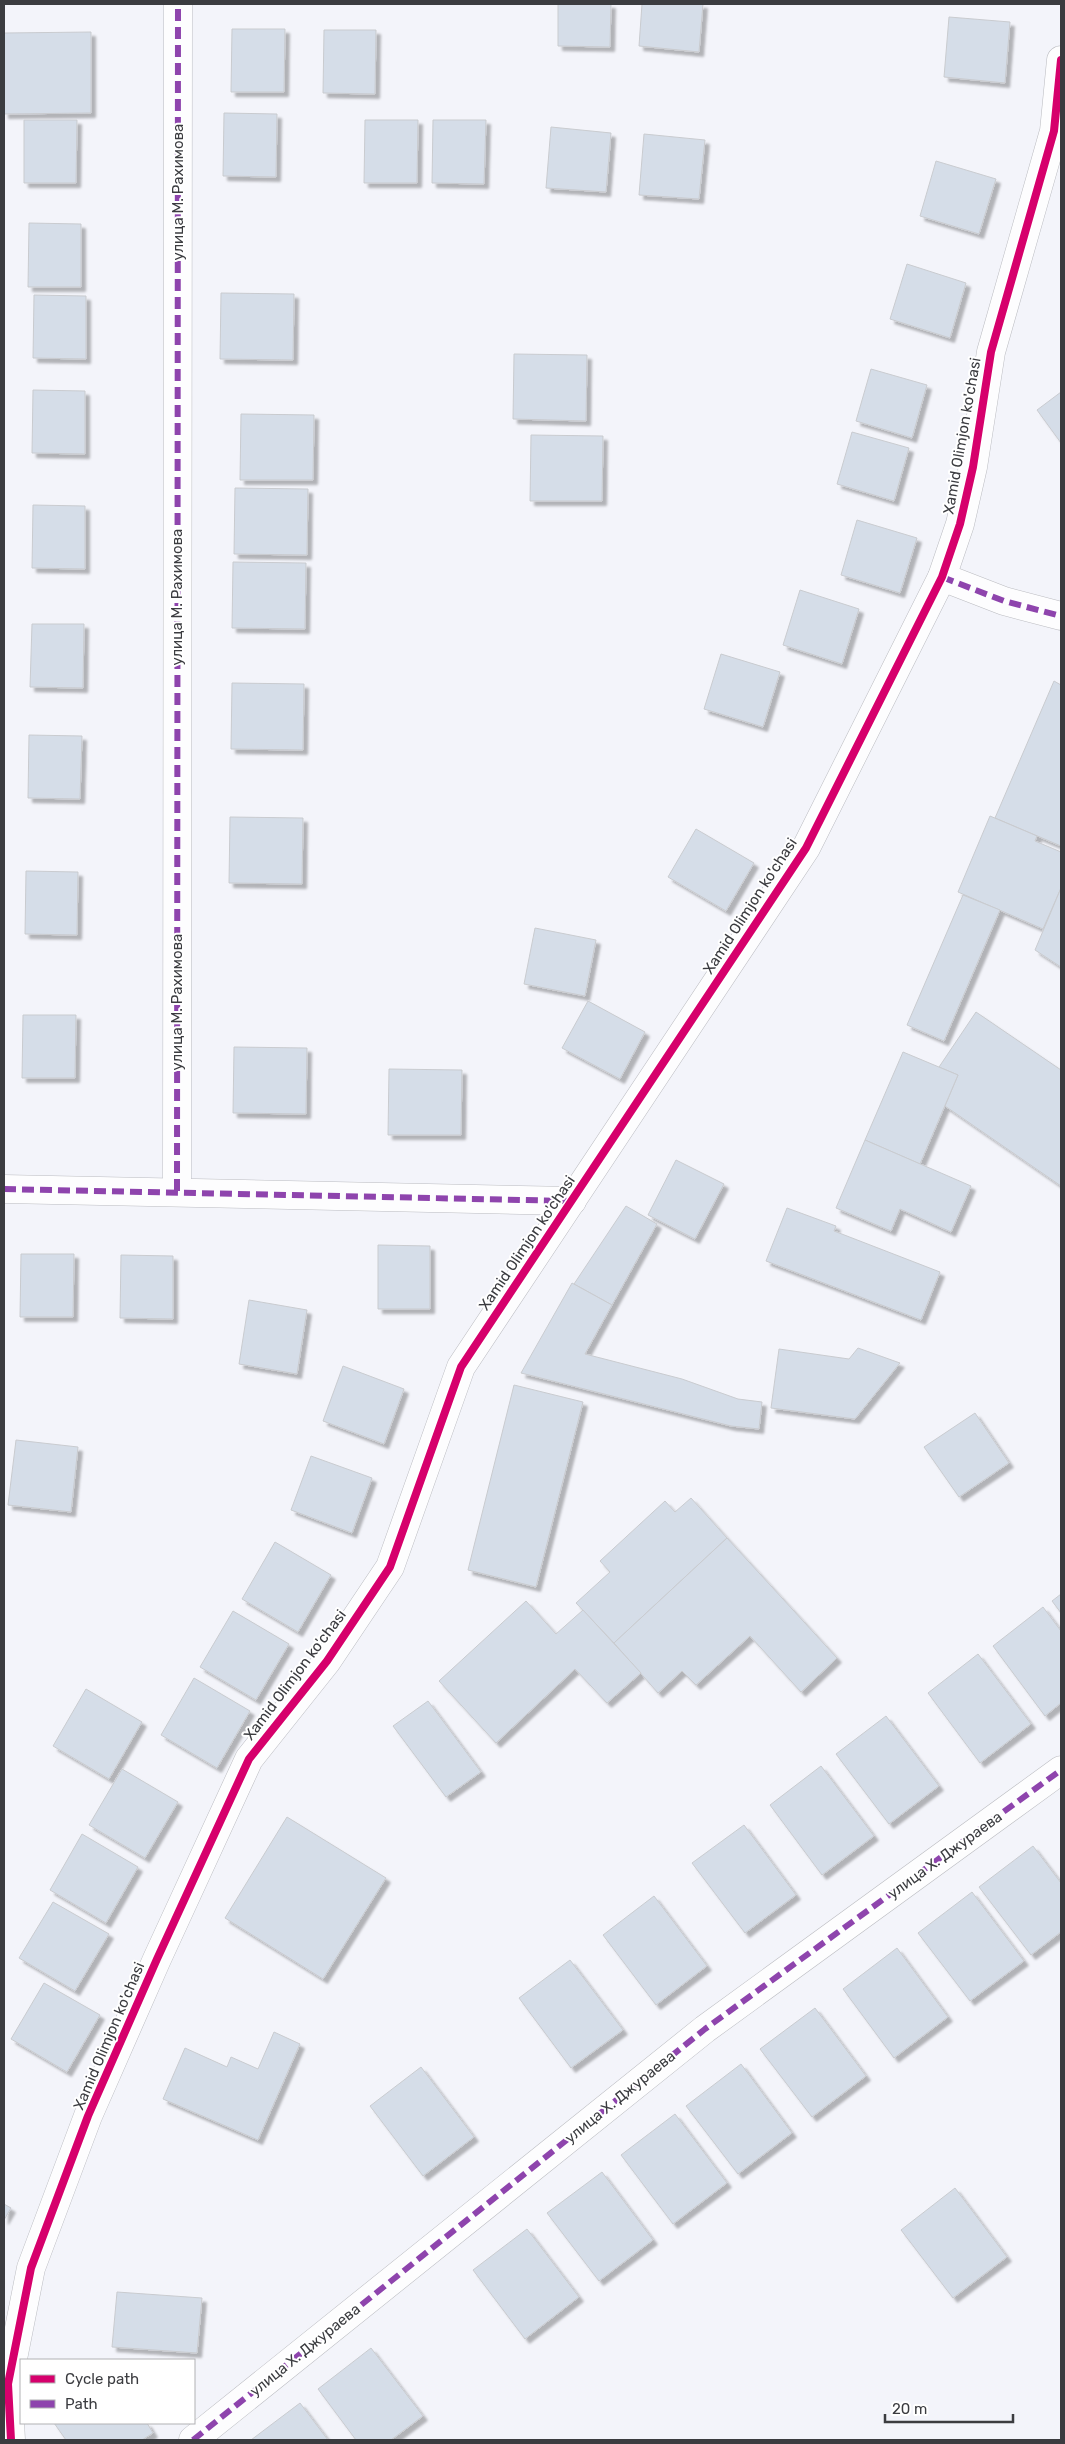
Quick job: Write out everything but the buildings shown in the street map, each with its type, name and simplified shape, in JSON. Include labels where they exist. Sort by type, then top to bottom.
[{"type":"street","name":"улица М. Рахимова","points":[[177,1191],[178,4]]},
{"type":"street","name":"Xamid Olimjon ko'chasi","points":[[11,2440],[8,2384],[31,2268],[88,2116],[157,1959],[249,1759],[326,1661],[390,1567],[461,1367],[806,848],[942,577],[960,524],[973,467],[991,352],[1054,131],[1061,60]]},
{"type":"street","points":[[942,577],[1004,601],[1061,616]]},
{"type":"street","points":[[4,1188],[572,1201]]},
{"type":"street","name":"улица Х. Джураева","points":[[193,2440],[705,2029],[1061,1770]]},
{"type":"marked path","points":[[177,1191],[178,4]]},
{"type":"marked path","points":[[942,577],[1004,601],[1061,616]]},
{"type":"marked path","points":[[4,1189],[572,1201]]},
{"type":"marked path","points":[[193,2440],[705,2029],[1061,1770]]},
{"type":"cycle path","points":[[11,2440],[8,2384],[31,2268],[88,2116],[157,1959],[249,1759],[327,1661],[390,1567],[461,1367],[806,848],[942,577],[960,524],[973,467],[991,352],[1054,131],[1061,60]]}]
